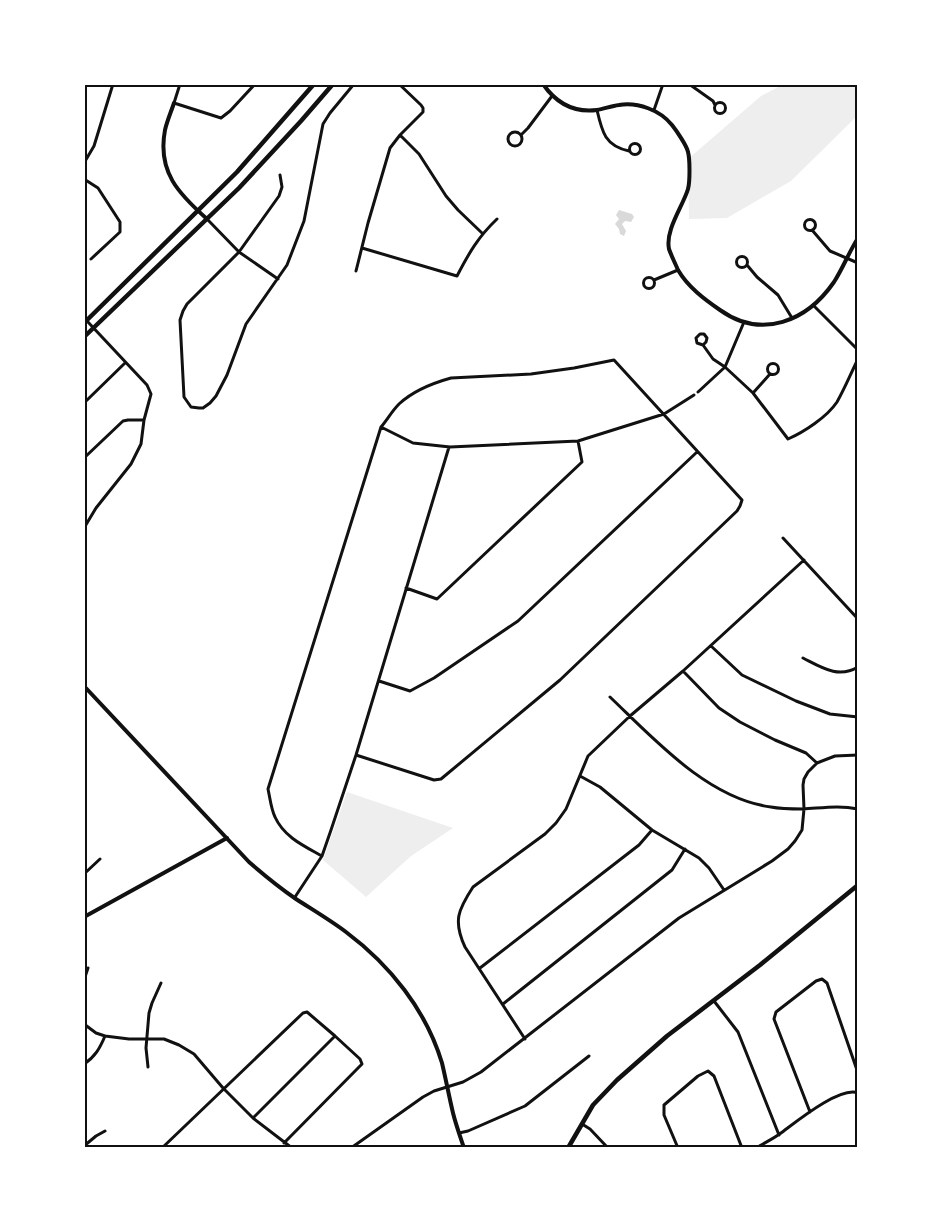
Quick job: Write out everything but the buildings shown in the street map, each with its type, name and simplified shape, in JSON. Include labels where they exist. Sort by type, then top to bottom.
[{"type":"main road","points":[[85,321],[249,159],[314,84]]},
{"type":"main road","points":[[84,337],[239,188],[333,84]]},
{"type":"main road","points":[[568,1148],[593,1105],[617,1080],[667,1036],[858,885]]},
{"type":"street","points":[[84,163],[94,146],[113,84]]},
{"type":"street","points":[[180,84],[165,131],[165,166],[173,183],[184,198],[239,252],[278,279]]},
{"type":"street","points":[[174,103],[221,118],[255,84]]},
{"type":"street","points":[[280,175],[282,187],[279,196],[239,252],[187,304],[183,311],[180,320],[184,397],[191,407],[207,406],[216,396],[227,375],[246,324],[278,279],[291,256],[304,221],[323,124],[354,84]]},
{"type":"street","points":[[356,271],[390,148],[423,112],[421,105],[399,84]]},
{"type":"street","points":[[543,84],[552,96],[569,108],[583,111],[620,104],[638,105],[654,110],[672,124],[688,151],[689,187],[672,226],[669,247],[678,270],[688,285],[725,314],[744,322],[767,325],[792,320],[824,294],[834,281],[858,238]]},
{"type":"street","points":[[654,110],[663,84]]},
{"type":"street","points":[[689,84],[713,101],[715,105]]},
{"type":"street","points":[[521,135],[552,96]]},
{"type":"street","points":[[597,110],[603,132],[608,139],[619,148],[629,151]]},
{"type":"street","points":[[516,132],[521,135],[520,145],[510,144],[508,139],[511,134],[516,132]]},
{"type":"street","points":[[400,135],[419,154],[446,196],[482,233]]},
{"type":"street","points":[[84,179],[98,188],[120,222],[120,232],[91,259]]},
{"type":"street","points":[[362,248],[457,276],[482,233],[497,219]]},
{"type":"street","points":[[812,230],[830,251],[858,263]]},
{"type":"street","points":[[747,265],[778,295],[792,320]]},
{"type":"street","points":[[654,279],[678,270]]},
{"type":"street","points":[[813,305],[858,350]]},
{"type":"street","points":[[84,528],[96,508],[131,464],[141,444],[151,394],[147,386],[85,321]]},
{"type":"street","points":[[698,392],[725,367],[744,322]]},
{"type":"street","points":[[703,345],[713,359],[753,393],[788,440],[817,422],[836,404],[858,359]]},
{"type":"street","points":[[322,856],[297,843],[283,829],[274,817],[268,789],[381,428],[399,404],[409,396],[439,381],[451,378],[531,374],[609,360],[618,362],[741,500],[737,511],[560,680],[441,778],[434,780],[356,755]]},
{"type":"street","points":[[84,403],[125,363]]},
{"type":"street","points":[[753,393],[770,374]]},
{"type":"street","points":[[381,428],[413,443],[449,447],[578,441],[664,414],[694,395]]},
{"type":"street","points":[[84,458],[123,421],[144,420]]},
{"type":"street","points":[[406,588],[437,599],[582,462],[578,441]]},
{"type":"street","points":[[294,898],[322,856],[379,681],[449,447]]},
{"type":"street","points":[[379,681],[410,691],[434,678],[518,621],[697,452]]},
{"type":"street","points":[[783,538],[858,619]]},
{"type":"street","points":[[525,1038],[465,947],[459,934],[460,908],[473,887],[545,834],[556,823],[566,809],[588,756],[804,560]]},
{"type":"street","points":[[711,646],[742,675],[764,686],[830,714],[858,717]]},
{"type":"street","points":[[803,657],[841,673],[858,667]]},
{"type":"street","points":[[683,671],[719,708],[740,722],[806,753],[817,763]]},
{"type":"street","points":[[84,686],[249,862],[294,898],[344,930],[363,945],[394,976],[433,1039],[442,1064],[464,1148]]},
{"type":"street","points":[[610,697],[672,756],[700,776],[745,800],[762,806],[781,808],[804,809],[836,806],[858,809]]},
{"type":"street","points":[[351,1148],[423,1096],[463,1082],[482,1072],[679,918],[772,861],[795,841],[802,831],[804,779],[817,763],[835,756],[858,755]]},
{"type":"street","points":[[580,776],[600,787],[652,830],[699,858],[724,890]]},
{"type":"street","points":[[479,968],[639,844],[652,830]]},
{"type":"street","points":[[84,917],[227,838]]},
{"type":"street","points":[[503,1004],[672,870],[685,849]]},
{"type":"street","points":[[84,874],[100,859]]},
{"type":"street","points":[[84,980],[88,968]]},
{"type":"street","points":[[810,1112],[774,1019],[776,1012],[816,981],[822,979],[827,983],[858,1073]]},
{"type":"street","points":[[148,1067],[146,1048],[149,1013],[161,983]]},
{"type":"street","points":[[714,1001],[738,1032],[778,1135]]},
{"type":"street","points":[[162,1148],[303,1013],[308,1012],[360,1059],[362,1064],[285,1143]]},
{"type":"street","points":[[84,1024],[96,1033],[105,1036],[164,1038],[179,1045],[194,1054],[253,1118],[292,1148]]},
{"type":"street","points":[[84,1064],[100,1048],[105,1036]]},
{"type":"street","points":[[253,1118],[336,1036]]},
{"type":"street","points":[[459,1133],[525,1106],[589,1056]]},
{"type":"street","points":[[678,1148],[664,1115],[664,1105],[698,1076],[708,1071],[714,1076],[742,1148]]},
{"type":"street","points":[[756,1148],[835,1097],[853,1091],[858,1093]]},
{"type":"street","points":[[582,1124],[608,1148]]},
{"type":"street","points":[[84,1146],[105,1131]]},
{"type":"shaded area","points":[[784,84],[858,84],[858,115],[791,181],[727,218],[689,219],[688,159],[761,96]]},
{"type":"shaded area","points":[[619,210],[632,214],[634,217],[631,222],[625,221],[622,224],[626,231],[624,236],[620,234],[615,224],[619,219],[616,215]]},
{"type":"shaded area","points":[[347,792],[453,828],[411,856],[366,897],[323,860]]}]
